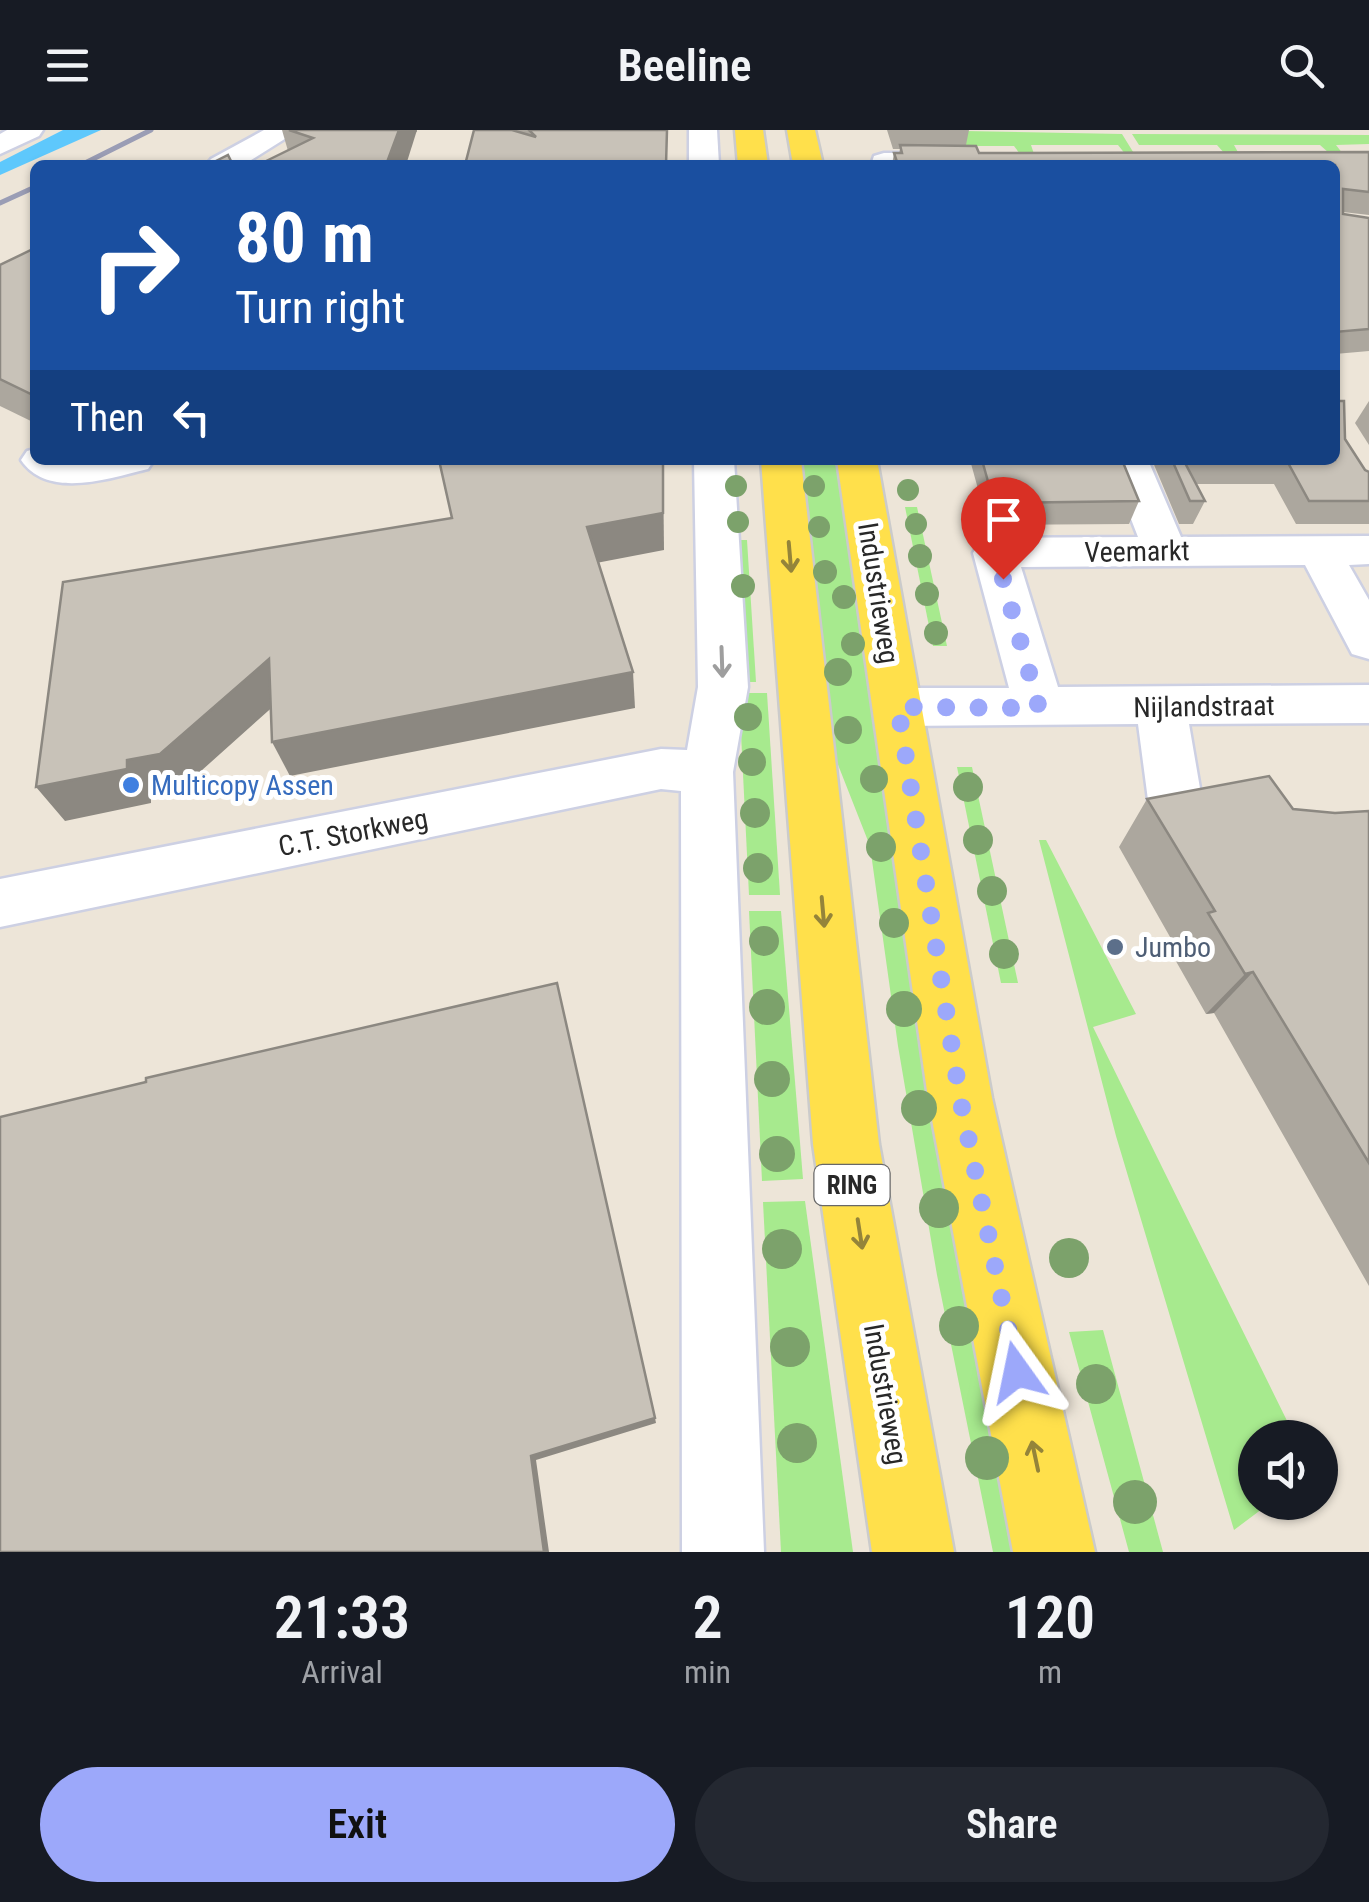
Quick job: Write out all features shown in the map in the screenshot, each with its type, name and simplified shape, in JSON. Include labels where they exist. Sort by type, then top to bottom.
[{"type":"main road","points":[[749,130],[752,160]]},
{"type":"main road","points":[[801,130],[807,160]]},
{"type":"main road","name":"Industrieweg","points":[[780,465],[846,1144],[913,1552]]},
{"type":"main road","name":"Industrieweg","points":[[858,465],[960,1098],[1054,1552]]},
{"type":"street","points":[[0,145],[29,130]]},
{"type":"street","points":[[229,160],[285,130]]},
{"type":"street","points":[[702,130],[704,160]]},
{"type":"street","points":[[897,160],[900,130]]},
{"type":"street","points":[[0,438],[30,454]]},
{"type":"street","points":[[51,465],[64,472],[105,465]]},
{"type":"street","points":[[714,465],[723,687],[717,734],[706,772],[723,1552]]},
{"type":"street","points":[[1130,465],[1165,551]]},
{"type":"street","points":[[1319,550],[1369,642]]},
{"type":"street","name":"Veemarkt","points":[[1039,708],[995,553],[1369,550]]},
{"type":"street","name":"Nijlandstraat","points":[[898,707],[1369,704]]},
{"type":"street","points":[[1161,707],[1175,800]]},
{"type":"street","name":"C.T. Storkweg","points":[[0,904],[661,770],[706,772]]},
{"type":"green space","points":[[911,130],[1122,134],[1135,155],[1126,155],[1118,145],[1031,145],[1034,154],[1020,154],[1014,146],[960,146]]},
{"type":"green space","points":[[1132,134],[1369,135],[1369,144],[1336,145],[1343,154],[1329,153],[1320,145],[1234,145],[1239,154],[1225,154],[1217,145],[1139,145]]},
{"type":"green space","points":[[800,465],[838,465],[1027,1552],[993,1552],[937,1275],[898,1046],[870,846],[833,752]]},
{"type":"green space","points":[[905,507],[917,507],[947,646],[933,646]]},
{"type":"green space","points":[[732,540],[747,540],[756,682],[739,682]]},
{"type":"green space","points":[[739,693],[767,693],[780,895],[749,895]]},
{"type":"green space","points":[[957,767],[972,767],[1018,983],[1001,983]]},
{"type":"green space","points":[[1039,840],[1046,840],[1136,1014],[1093,1027],[1287,1420],[1238,1420],[1238,1520],[1247,1520],[1234,1530],[1116,1136]]},
{"type":"green space","points":[[749,911],[781,911],[803,1179],[762,1181]]},
{"type":"green space","points":[[805,1201],[853,1552],[781,1552],[763,1202]]},
{"type":"green space","points":[[1103,1330],[1163,1552],[1129,1552],[1069,1332]]},
{"type":"water","points":[[63,130],[101,130],[0,175],[0,162]]},
{"type":"building","points":[[289,130],[399,130],[388,160],[268,160],[313,138]]},
{"type":"building","points":[[474,130],[512,130],[536,137],[529,130],[667,130],[666,160],[466,160]]},
{"type":"building","points":[[900,145],[976,146],[979,153],[1369,152],[1369,192],[1343,189],[1343,214],[1369,218],[1369,329],[1340,332],[1340,160],[896,160],[894,153],[902,153]]},
{"type":"building","points":[[30,250],[30,394],[0,379],[0,265]]},
{"type":"building","points":[[1340,401],[1344,401],[1345,439],[1369,472],[1369,501],[1309,501],[1289,465],[1340,465]]},
{"type":"building","points":[[440,465],[663,465],[663,513],[587,527],[633,672],[272,742],[269,659],[160,754],[127,760],[127,769],[36,787],[63,582],[452,518]]},
{"type":"building","points":[[983,465],[1124,465],[1139,501],[994,503]]},
{"type":"building","points":[[1174,465],[1186,465],[1205,501],[1190,501]]},
{"type":"building","points":[[1269,776],[1293,809],[1369,811],[1369,1163],[1253,972],[1245,974],[1208,913],[1215,911],[1147,799]]},
{"type":"building","points":[[557,983],[655,1418],[531,1456],[544,1552],[0,1552],[0,1117],[146,1082],[146,1078]]},
{"type":"railway","points":[[91,160],[151,130]]},
{"type":"railway","points":[[0,203],[30,189]]},
{"type":"place","name":"Multicopy Assen","points":[[131,785]]},
{"type":"place","name":"Jumbo","points":[[1115,947]]},
{"type":"route","points":[[1003,579],[1039,708],[898,707],[960,1098],[1017,1372]]}]
